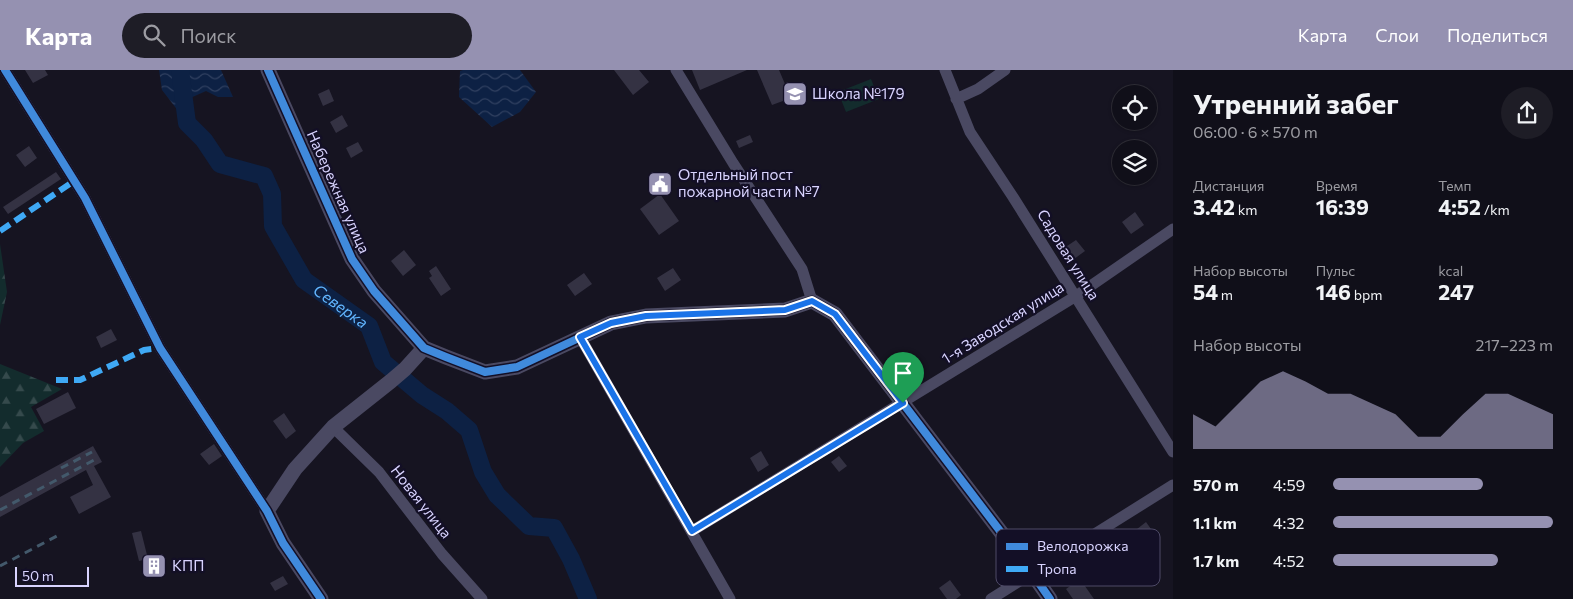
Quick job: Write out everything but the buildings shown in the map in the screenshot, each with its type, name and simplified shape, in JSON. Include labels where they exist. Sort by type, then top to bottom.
[{"type":"street","points":[[5,70],[85,198],[160,348],[267,511],[283,543],[321,599]]},
{"type":"street","name":"Набережная улица","points":[[268,70],[352,259],[374,292],[424,348],[485,372],[517,368],[611,323],[646,316],[785,310],[812,301]]},
{"type":"street","points":[[676,70],[802,269],[812,301],[835,314],[998,529]]},
{"type":"street","name":"Садовая улица","points":[[945,70],[970,132],[1014,197],[1173,452]]},
{"type":"street","points":[[956,98],[978,89],[1005,70]]},
{"type":"street","name":"1-я Заводская улица","points":[[692,531],[1076,296],[1173,229]]},
{"type":"street","points":[[580,337],[730,599]]},
{"type":"street","points":[[267,511],[294,469],[333,427],[406,368],[424,348]]},
{"type":"street","name":"Новая улица","points":[[333,427],[379,472],[442,554],[482,599]]},
{"type":"street","points":[[1103,529],[1173,485]]},
{"type":"street","points":[[992,599],[1013,586]]},
{"type":"street","points":[[1041,586],[1050,599]]},
{"type":"green space","points":[[871,79],[879,99],[846,112],[838,92]]},
{"type":"green space","points":[[0,244],[7,292],[0,325]]},
{"type":"green space","points":[[0,364],[62,389],[31,407],[44,431],[23,443],[0,467]]},
{"type":"water","points":[[159,70],[221,70],[233,97],[218,97],[206,91],[188,99],[189,125],[162,90]]},
{"type":"water","points":[[520,70],[536,92],[520,112],[492,127],[459,97],[460,71]]},
{"type":"waterway","name":"Северка","points":[[180,70],[187,123],[204,140],[220,164],[264,176],[272,194],[273,226],[304,280],[369,326],[383,362],[422,395],[447,411],[469,430],[483,472],[497,495],[529,526],[554,528],[571,559],[588,599]]},
{"type":"railway","points":[[61,468],[92,452]]},
{"type":"railway","points":[[0,510],[96,459]]},
{"type":"railway","points":[[0,566],[57,536]]},
{"type":"marked path","points":[[0,231],[74,181]]},
{"type":"marked path","points":[[56,380],[80,380],[144,350],[160,348]]},
{"type":"cycle path","points":[[5,70],[85,198],[160,348],[267,511],[283,543],[321,599]]},
{"type":"cycle path","points":[[268,70],[352,259],[374,291],[424,348],[485,372],[517,367],[611,323],[646,316],[785,310],[812,301],[835,314],[999,529]]},
{"type":"cycle path","points":[[1041,586],[1050,599]]},
{"type":"place","name":"Школа №179","points":[[795,94]]},
{"type":"place","name":"Отдельный пост пожарной части №7","points":[[660,184]]},
{"type":"place","name":"КПП","points":[[154,566]]},
{"type":"route","points":[[812,301],[835,314],[903,403],[692,531],[580,337],[611,323],[646,316],[785,310],[812,301]]}]
